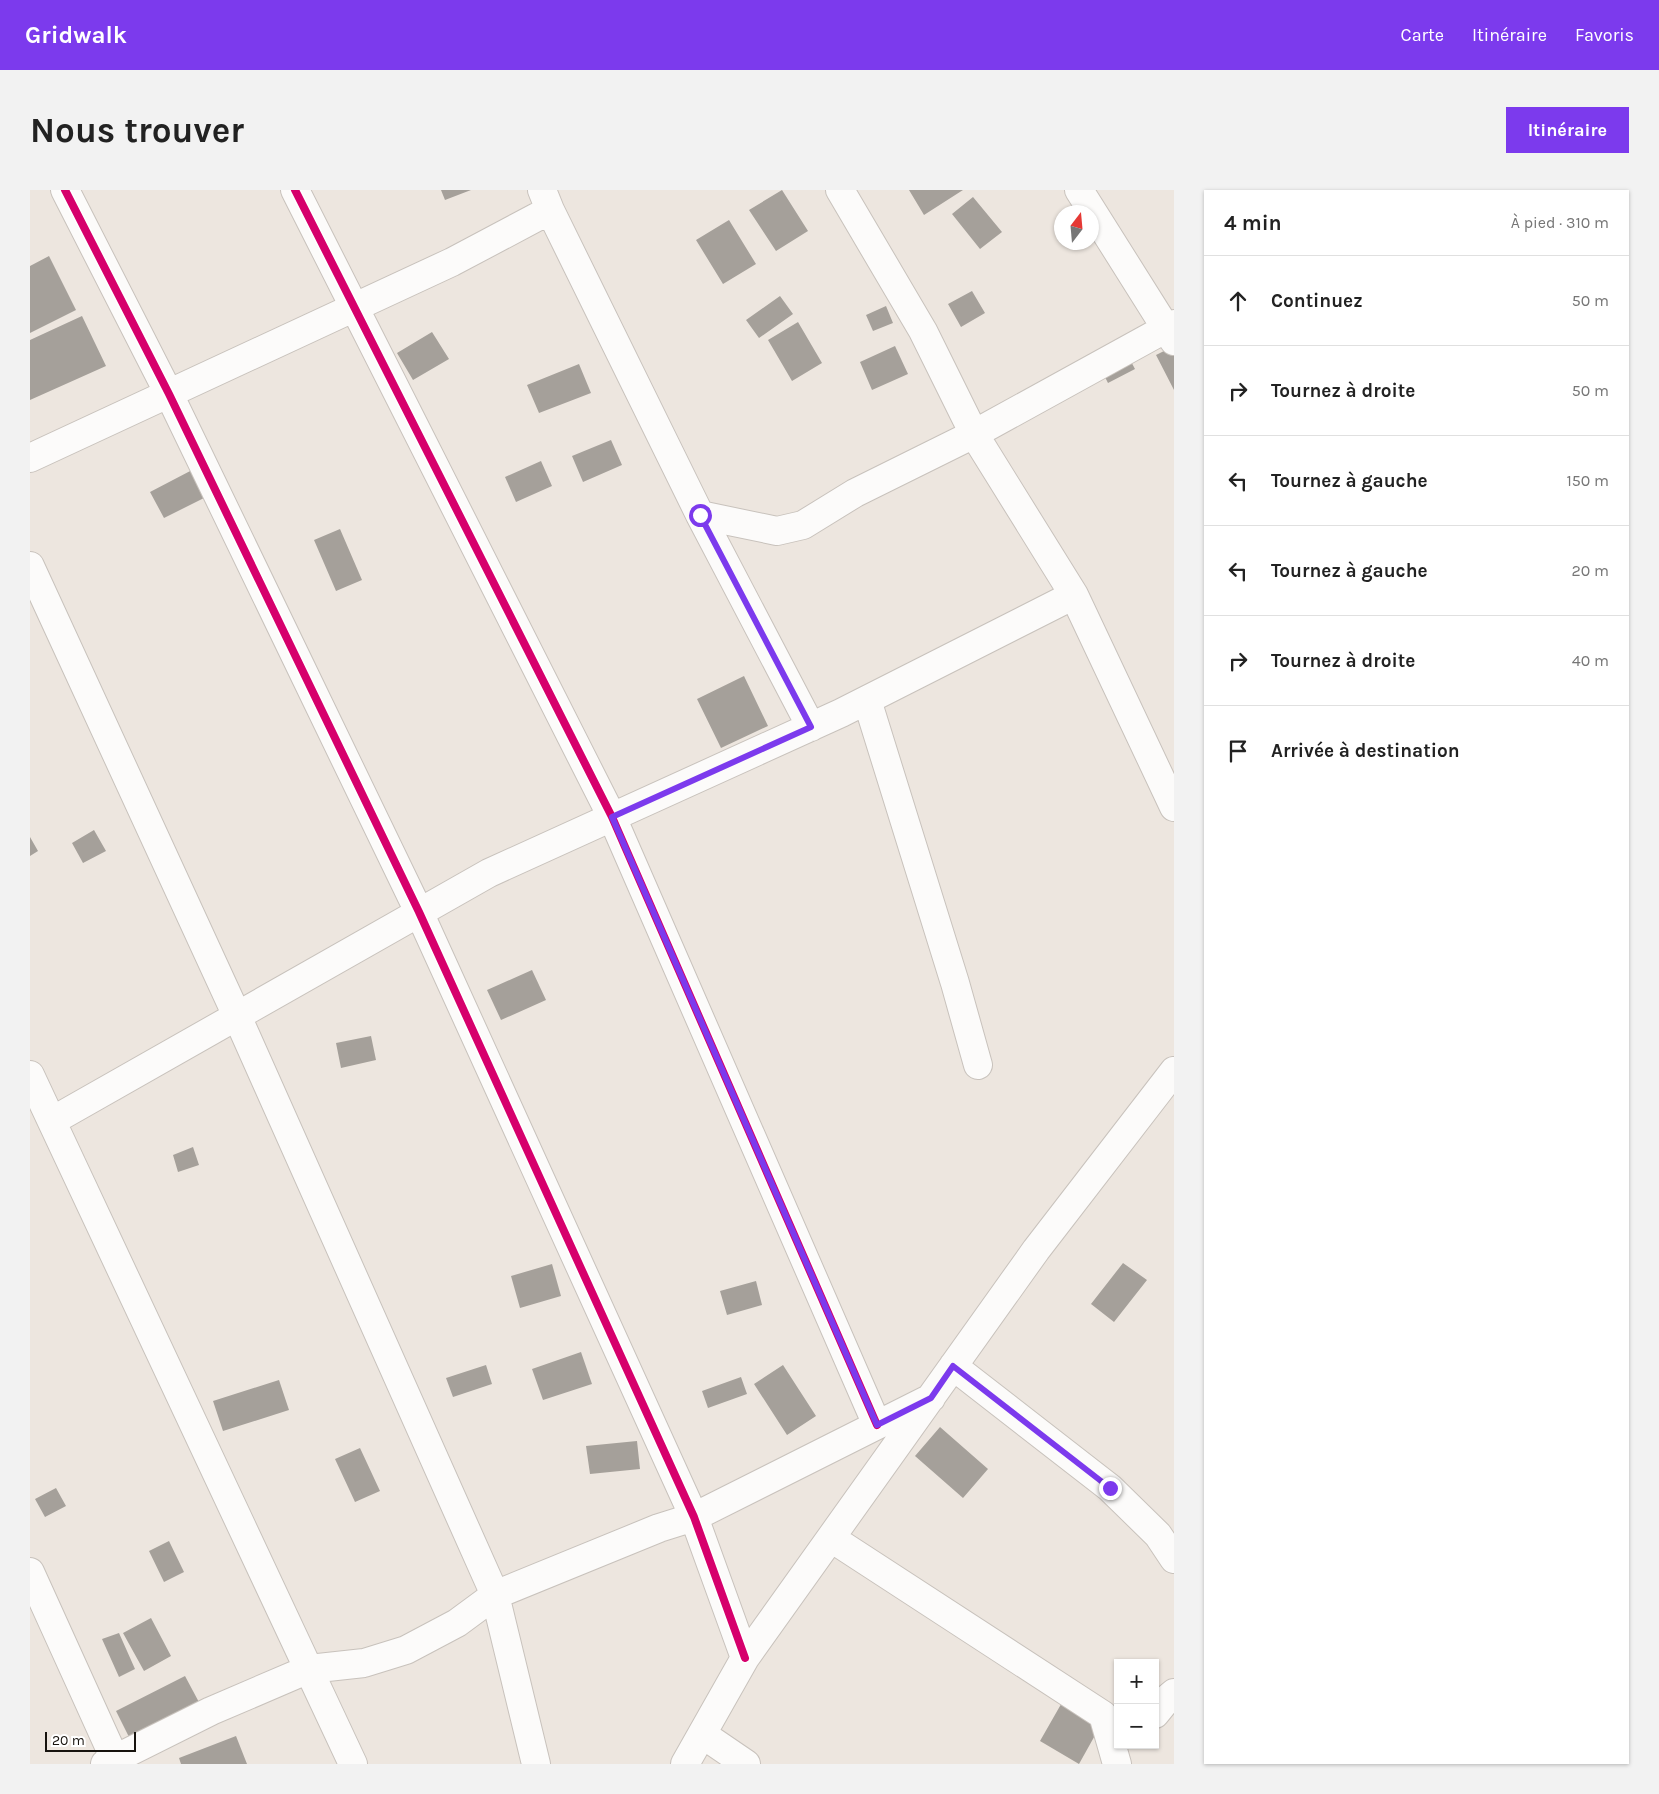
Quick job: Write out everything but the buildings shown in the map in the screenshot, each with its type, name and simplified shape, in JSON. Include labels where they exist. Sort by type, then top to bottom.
[{"type":"street","points":[[65,190],[169,394],[419,912],[694,1517],[745,1658]]},
{"type":"street","points":[[295,190],[612,817],[877,1425]]},
{"type":"street","points":[[840,190],[923,332],[974,434],[1074,595],[1174,807]]},
{"type":"street","points":[[700,515],[777,531],[803,525],[856,492],[974,434],[1171,331],[1079,190]]},
{"type":"street","points":[[30,458],[452,262],[546,200],[700,515],[811,727]]},
{"type":"street","points":[[30,566],[237,1016],[495,1595],[536,1764]]},
{"type":"street","points":[[52,1121],[489,873],[811,727],[1074,595]]},
{"type":"street","points":[[867,700],[955,983],[978,1065]]},
{"type":"street","points":[[685,1764],[745,1658],[1036,1250],[1174,1071]]},
{"type":"street","points":[[30,1074],[353,1764]]},
{"type":"street","points":[[953,1366],[1110,1488],[1158,1535],[1174,1559]]},
{"type":"street","points":[[30,1572],[112,1762],[211,1712],[309,1669],[364,1663],[406,1650],[457,1623],[495,1595],[659,1528],[694,1517],[931,1398]]},
{"type":"street","points":[[831,1538],[1103,1714],[1117,1764]]},
{"type":"street","points":[[1159,1709],[1174,1693]]},
{"type":"street","points":[[702,1734],[746,1764]]},
{"type":"street","points":[[1117,1764],[1128,1749]]},
{"type":"cycle path","points":[[65,190],[169,394],[419,912],[694,1517],[745,1658]]},
{"type":"cycle path","points":[[295,190],[612,817],[877,1425]]},
{"type":"route","points":[[700,515],[811,727],[612,817],[877,1425],[931,1398],[953,1366],[1110,1488]]}]
